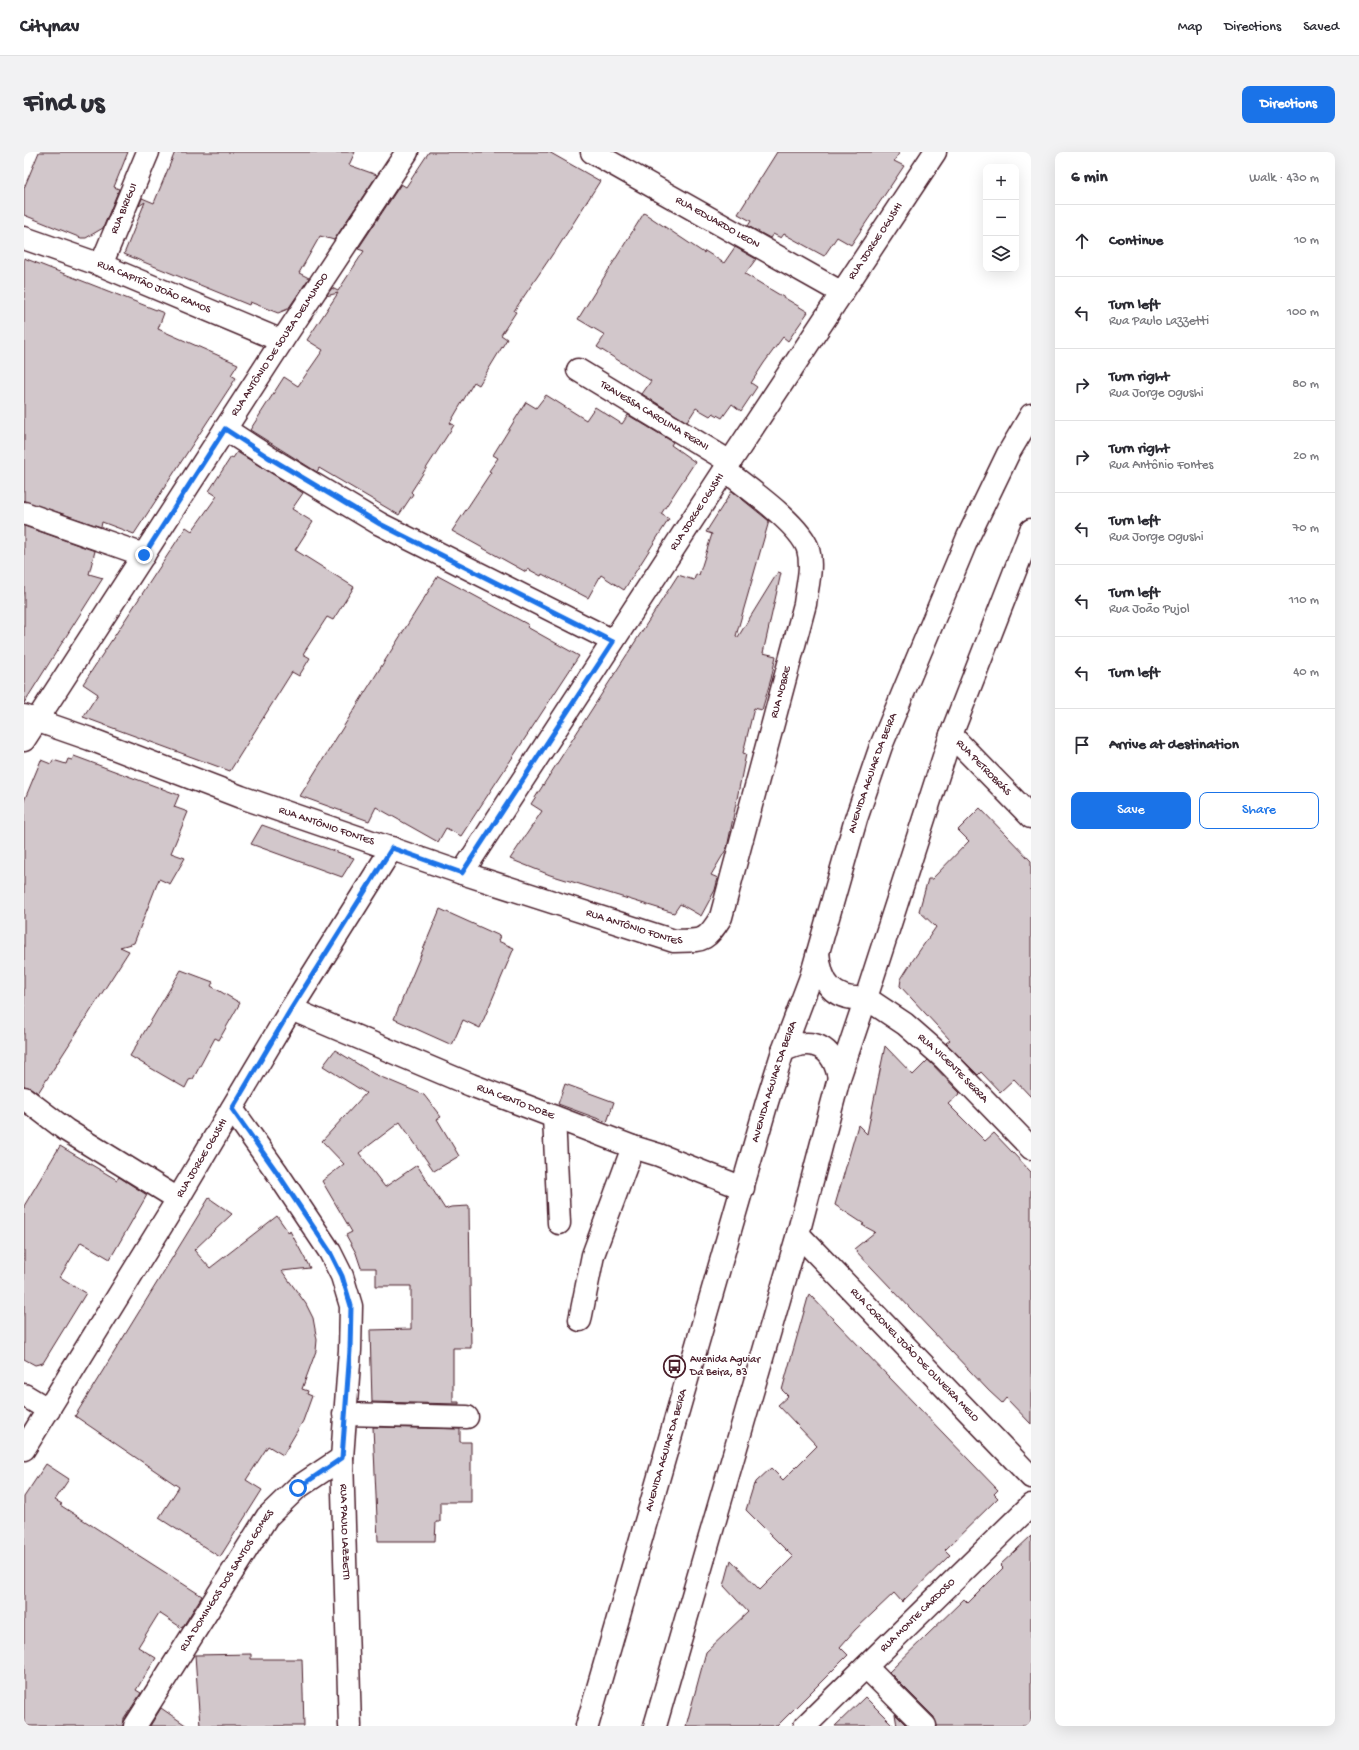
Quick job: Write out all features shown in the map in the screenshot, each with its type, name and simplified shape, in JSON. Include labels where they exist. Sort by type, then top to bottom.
[{"type":"street","name":"RUA BIRIGUI","points":[[101,265],[148,152]]},
{"type":"street","name":"RUA ANTÔNIO DE SOUZA DELMUNDO","points":[[24,740],[30,718],[144,555],[282,341],[407,152]]},
{"type":"street","name":"RUA EDUARDO LEON","points":[[592,152],[842,293]]},
{"type":"street","name":"RUA JORGE OGUSHI","points":[[462,873],[727,466],[935,152]]},
{"type":"street","name":"RUA CAPITÃO JOÃO RAMOS","points":[[24,238],[101,265],[282,341]]},
{"type":"street","name":"TRAVESSA CAROLINA FERNI","points":[[578,370],[727,466]]},
{"type":"street","name":"AVENIDA AGUIAR DA BEIRA","points":[[587,1726],[783,1051],[818,953],[856,819],[881,746],[968,537],[1008,454],[1031,415]]},
{"type":"street","points":[[225,429],[268,457],[380,524],[613,642]]},
{"type":"street","name":"RUA NOBRE","points":[[702,940],[712,932],[721,917],[804,604],[811,567],[808,548],[796,530],[727,466]]},
{"type":"street","points":[[24,513],[144,555]]},
{"type":"street","points":[[655,1726],[798,1234],[838,1078],[866,998],[951,735],[1031,530]]},
{"type":"street","name":"RUA ANTÔNIO FONTES","points":[[30,718],[90,738],[241,797],[462,873],[674,941],[702,940]]},
{"type":"street","name":"RUA PETROBRÁS","points":[[951,735],[1031,817]]},
{"type":"street","name":"RUA JORGE OGUSHI","points":[[24,1448],[49,1410],[178,1199],[291,1009],[392,848]]},
{"type":"street","points":[[818,953],[823,978],[831,989],[841,996],[854,999],[866,998]]},
{"type":"street","name":"RUA VICENTE SERRA","points":[[866,998],[905,1024],[945,1059],[1031,1148]]},
{"type":"street","name":"RUA CENTO DOZE","points":[[291,1009],[400,1056],[554,1117],[633,1147],[659,1155],[743,1188]]},
{"type":"street","points":[[783,1051],[794,1045],[807,1044],[820,1047],[830,1055],[836,1066],[838,1078]]},
{"type":"street","points":[[24,1098],[66,1130],[178,1199]]},
{"type":"street","name":"RUA PAULO LAZZETTI","points":[[232,1109],[276,1171],[330,1252],[342,1276],[351,1306],[350,1350],[344,1414],[342,1458],[344,1584],[350,1726]]},
{"type":"street","points":[[554,1117],[559,1223]]},
{"type":"street","points":[[580,1320],[593,1255],[633,1147]]},
{"type":"street","name":"RUA CORONEL JOÃO DE OLIVEIRA MELO","points":[[798,1234],[1031,1477]]},
{"type":"street","points":[[24,1395],[49,1410]]},
{"type":"street","points":[[344,1414],[467,1417]]},
{"type":"street","name":"RUA DOMINGOS DOS SANTOS GOMES","points":[[135,1726],[267,1517],[298,1488],[342,1458]]},
{"type":"street","name":"RUA MONTE CARDOSO","points":[[805,1726],[1031,1505]]},
{"type":"street","points":[[866,1667],[925,1726]]},
{"type":"building","points":[[39,152],[128,152],[114,187],[119,189],[103,228],[86,238],[81,238],[24,215],[24,188]]},
{"type":"building","points":[[175,152],[355,152],[349,165],[377,175],[334,240],[320,236],[299,273],[309,278],[288,309],[278,313],[250,302],[249,305],[124,254],[145,202],[139,206],[142,198],[154,203]]},
{"type":"building","points":[[429,152],[549,152],[600,181],[555,252],[514,311],[516,312],[501,335],[507,339],[479,385],[474,382],[450,423],[454,425],[411,492],[413,494],[399,515],[319,468],[317,472],[250,430],[284,377],[298,386],[323,350],[307,340],[338,293],[326,296],[332,288],[338,291],[364,251],[358,249],[401,184],[406,187]]},
{"type":"building","points":[[777,152],[900,152],[894,161],[904,166],[851,245],[837,237],[824,256],[784,234],[781,238],[773,234],[770,238],[748,226],[751,221],[738,214]]},
{"type":"building","points":[[644,213],[704,253],[705,251],[724,263],[735,247],[756,259],[745,274],[808,312],[788,341],[783,337],[764,363],[751,383],[757,387],[741,411],[732,404],[722,418],[713,413],[710,416],[696,408],[687,422],[642,394],[651,381],[597,347],[605,335],[578,319]]},
{"type":"building","points":[[24,258],[164,313],[158,329],[238,364],[231,375],[236,378],[134,534],[102,522],[101,527],[24,501]]},
{"type":"building","points":[[546,395],[586,420],[595,407],[622,424],[628,415],[673,442],[671,445],[695,462],[661,514],[669,519],[624,590],[601,575],[588,598],[542,574],[541,576],[528,569],[526,572],[452,531],[491,472],[489,471],[498,458],[493,455],[526,402],[536,408]]},
{"type":"building","points":[[237,452],[303,493],[292,509],[313,522],[295,550],[354,587],[333,620],[327,617],[303,654],[310,658],[299,676],[292,672],[230,771],[83,717],[98,694],[83,684],[186,527],[192,531],[217,496],[209,491],[231,457],[233,458]]},
{"type":"building","points":[[732,491],[769,521],[736,636],[738,637],[778,572],[781,573],[763,653],[776,656],[762,710],[754,708],[743,753],[746,754],[727,848],[711,875],[718,878],[715,890],[701,916],[680,904],[674,913],[550,875],[510,859],[542,811],[531,804],[678,575],[694,580],[696,574],[699,575],[712,534],[706,532]]},
{"type":"building","points":[[24,526],[95,551],[89,574],[103,578],[24,703]]},
{"type":"building","points":[[438,576],[529,625],[527,627],[579,656],[461,836],[446,828],[438,842],[376,807],[369,821],[300,796]]},
{"type":"building","points":[[74,756],[179,795],[174,807],[188,812],[171,853],[185,858],[170,884],[159,879],[134,943],[120,947],[129,951],[38,1093],[31,1088],[24,1086],[24,801],[41,760],[51,764],[53,760],[66,764],[68,759],[72,760]]},
{"type":"building","points":[[980,808],[1031,861],[1031,1097],[1014,1079],[1000,1092],[981,1072],[978,1075],[946,1043],[950,1040],[900,986],[901,979],[936,927],[919,911],[928,879],[932,879],[969,841],[958,830]]},
{"type":"building","points":[[262,825],[354,858],[342,877],[251,844]]},
{"type":"building","points":[[440,909],[500,936],[498,941],[514,948],[480,1028],[463,1020],[452,1045],[394,1019]]},
{"type":"building","points":[[181,970],[213,982],[211,986],[240,1003],[219,1040],[215,1038],[193,1079],[189,1080],[185,1088],[130,1056]]},
{"type":"building","points":[[885,1046],[913,1075],[928,1060],[960,1093],[948,1104],[985,1141],[994,1133],[1031,1172],[1031,1424],[1006,1398],[1002,1403],[989,1391],[854,1249],[875,1232],[862,1225],[864,1224],[835,1205],[858,1125],[867,1134]]},
{"type":"building","points":[[335,1050],[374,1074],[424,1095],[441,1117],[437,1119],[459,1156],[434,1171],[400,1122],[359,1153],[385,1187],[417,1165],[445,1209],[451,1207],[469,1206],[471,1348],[453,1348],[453,1402],[459,1402],[459,1404],[372,1402],[370,1330],[411,1329],[411,1286],[376,1286],[376,1268],[361,1268],[356,1253],[346,1235],[352,1232],[322,1181],[344,1164],[322,1141],[366,1093],[323,1066]]},
{"type":"building","points":[[565,1084],[614,1102],[607,1122],[558,1104]]},
{"type":"building","points":[[60,1146],[117,1180],[119,1177],[147,1195],[110,1259],[81,1242],[60,1277],[86,1293],[43,1363],[35,1365],[24,1359],[24,1206]]},
{"type":"building","points":[[209,1198],[232,1214],[194,1250],[210,1268],[277,1216],[289,1233],[290,1231],[310,1268],[282,1271],[306,1304],[313,1318],[317,1340],[316,1351],[302,1389],[308,1391],[307,1394],[312,1396],[303,1421],[283,1455],[268,1446],[246,1480],[262,1490],[220,1557],[159,1518],[179,1487],[75,1416]]},
{"type":"building","points":[[809,1294],[998,1490],[994,1494],[998,1498],[945,1550],[950,1555],[902,1602],[894,1593],[855,1630],[840,1647],[848,1655],[777,1726],[686,1726],[706,1652],[748,1612],[724,1586],[731,1560],[760,1590],[793,1557],[746,1510],[754,1484],[755,1485],[756,1482],[771,1468],[783,1480],[817,1446],[778,1405],[788,1396],[782,1390]]},
{"type":"building","points":[[373,1427],[460,1429],[460,1442],[471,1442],[471,1502],[440,1502],[440,1522],[436,1522],[435,1541],[378,1541]]},
{"type":"building","points":[[46,1464],[69,1479],[55,1500],[62,1504],[60,1505],[202,1596],[182,1628],[159,1613],[138,1647],[156,1658],[136,1690],[141,1693],[124,1719],[123,1726],[24,1726],[24,1497]]},
{"type":"building","points":[[1031,1536],[1031,1726],[937,1726],[934,1717],[889,1672],[964,1599],[968,1603],[1003,1568],[1000,1565]]},
{"type":"building","points":[[251,1654],[251,1659],[302,1659],[304,1726],[200,1726],[195,1655]]},
{"type":"building","points":[[865,1697],[894,1726],[835,1726]]},
{"type":"building","points":[[161,1708],[187,1726],[150,1726]]},
{"type":"building","points":[[895,1714],[907,1726],[897,1726]]},
{"type":"place","name":"Avenida Aguiar Da Beira, 83","points":[[675,1366]]},
{"type":"route","points":[[144,555],[225,429],[268,457],[380,524],[613,642],[462,873],[392,848],[291,1009],[232,1109],[276,1171],[330,1252],[342,1276],[351,1306],[350,1350],[344,1414],[342,1458],[298,1488]]}]
